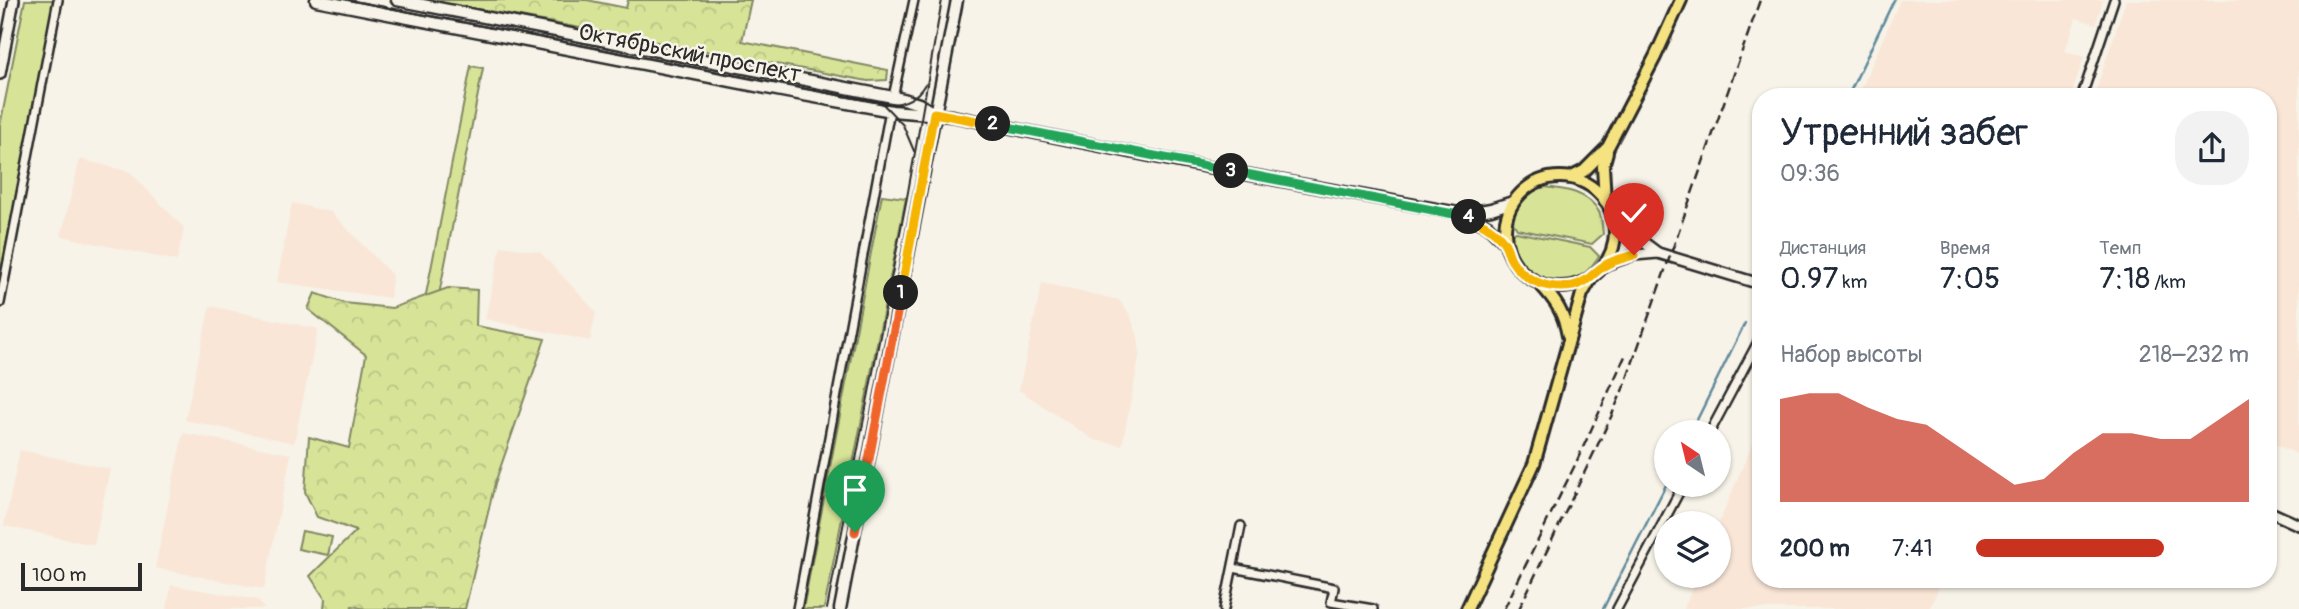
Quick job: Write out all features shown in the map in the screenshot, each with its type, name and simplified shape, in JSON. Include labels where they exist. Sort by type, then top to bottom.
[{"type":"main road","name":"Октябрьский проспект","points":[[316,0],[890,110],[934,113],[1463,214],[1488,226],[1505,243]]},
{"type":"main road","name":"Октябрьский проспект","points":[[397,0],[893,97],[919,104],[934,113]]},
{"type":"main road","points":[[840,609],[957,0]]},
{"type":"main road","points":[[1605,201],[1603,166],[1608,147],[1656,57],[1681,0]]},
{"type":"main road","points":[[1570,178],[1584,171],[1608,147]]},
{"type":"main road","points":[[1467,609],[1534,464],[1582,294],[1592,277],[1603,266],[1613,244],[1614,220],[1605,201],[1596,190],[1584,182],[1554,177],[1538,181],[1524,190],[1513,202],[1506,222],[1505,243],[1512,261],[1524,275],[1540,284],[1558,288],[1576,285],[1592,277]]},
{"type":"main road","name":"Октябрьский проспект","points":[[1463,214],[1513,202]]},
{"type":"main road","points":[[1540,284],[1557,303],[1565,319],[1568,339]]},
{"type":"street","points":[[0,74],[14,0]]},
{"type":"street","points":[[0,303],[58,0]]},
{"type":"street","points":[[893,97],[914,0]]},
{"type":"street","points":[[2085,88],[2114,0]]},
{"type":"street","points":[[797,609],[890,110]]},
{"type":"street","points":[[1614,220],[1658,253],[1752,282]]},
{"type":"street","points":[[1603,266],[1634,255],[1658,253]]},
{"type":"street","points":[[1716,420],[1752,353]]},
{"type":"street","points":[[1617,609],[1677,497]]},
{"type":"street","points":[[2277,515],[2299,526]]},
{"type":"street","points":[[1224,609],[1241,526]]},
{"type":"street","points":[[1233,568],[1334,588],[1331,602],[1373,609]]},
{"type":"shaded area","points":[[1900,0],[2103,0],[2096,24],[2076,18],[2065,51],[2084,57],[2074,88],[1862,88]]},
{"type":"shaded area","points":[[2126,0],[2299,0],[2299,455],[2277,445],[2277,88],[2097,88]]},
{"type":"shaded area","points":[[80,159],[130,172],[184,228],[177,261],[61,236]]},
{"type":"shaded area","points":[[292,203],[331,212],[392,275],[390,298],[277,282]]},
{"type":"shaded area","points":[[501,246],[540,252],[596,312],[590,341],[485,319]]},
{"type":"shaded area","points":[[1042,283],[1119,300],[1130,315],[1138,337],[1140,353],[1122,445],[1094,440],[1019,390]]},
{"type":"shaded area","points":[[210,306],[318,329],[294,443],[185,420]]},
{"type":"shaded area","points":[[183,433],[291,454],[264,589],[155,568]]},
{"type":"shaded area","points":[[1752,445],[1752,588],[1939,588],[1929,609],[1684,609],[1692,588],[1731,588],[1731,511],[1724,511]]},
{"type":"shaded area","points":[[20,450],[110,469],[94,545],[4,526]]},
{"type":"shaded area","points":[[171,585],[258,600],[264,609],[167,609]]},
{"type":"green space","points":[[25,0],[54,0],[0,277],[0,126]]},
{"type":"green space","points":[[428,0],[587,0],[626,8],[628,0],[751,0],[742,41],[888,70],[887,80],[868,81]]},
{"type":"green space","points":[[471,66],[483,68],[378,609],[364,609]]},
{"type":"green space","points":[[1545,187],[1568,191],[1589,200],[1600,214],[1603,234],[1592,244],[1517,229],[1510,218],[1516,207],[1528,194]]},
{"type":"green space","points":[[882,195],[906,198],[824,609],[803,609]]},
{"type":"green space","points":[[1516,232],[1590,247],[1599,256],[1579,277],[1559,283],[1549,282],[1530,273],[1516,257],[1509,236]]},
{"type":"green space","points":[[448,288],[477,290],[476,326],[545,339],[495,483],[465,609],[365,609],[352,606],[351,609],[324,609],[325,599],[310,576],[356,531],[317,517],[305,492],[309,437],[349,448],[366,355],[308,309],[315,293],[344,303],[392,308]]},
{"type":"green space","points":[[302,531],[332,537],[328,555],[298,549]]},
{"type":"waterway","points":[[1852,88],[1894,0]]},
{"type":"waterway","points":[[1697,420],[1745,323]]},
{"type":"waterway","points":[[1603,609],[1660,497]]},
{"type":"tram line","points":[[348,0],[884,104],[897,104],[908,100],[925,84]]},
{"type":"tram line","points":[[827,609],[908,192],[942,0]]},
{"type":"tram line","points":[[882,103],[903,125],[914,151]]},
{"type":"railway","points":[[1519,609],[1625,384],[1760,0]]},
{"type":"railway","points":[[1504,609],[1626,354]]},
{"type":"route","points":[[855,532],[934,113],[1463,214],[1488,226],[1505,243],[1512,261],[1524,275],[1540,284],[1558,288],[1576,285],[1592,277],[1603,266],[1634,255]]}]
